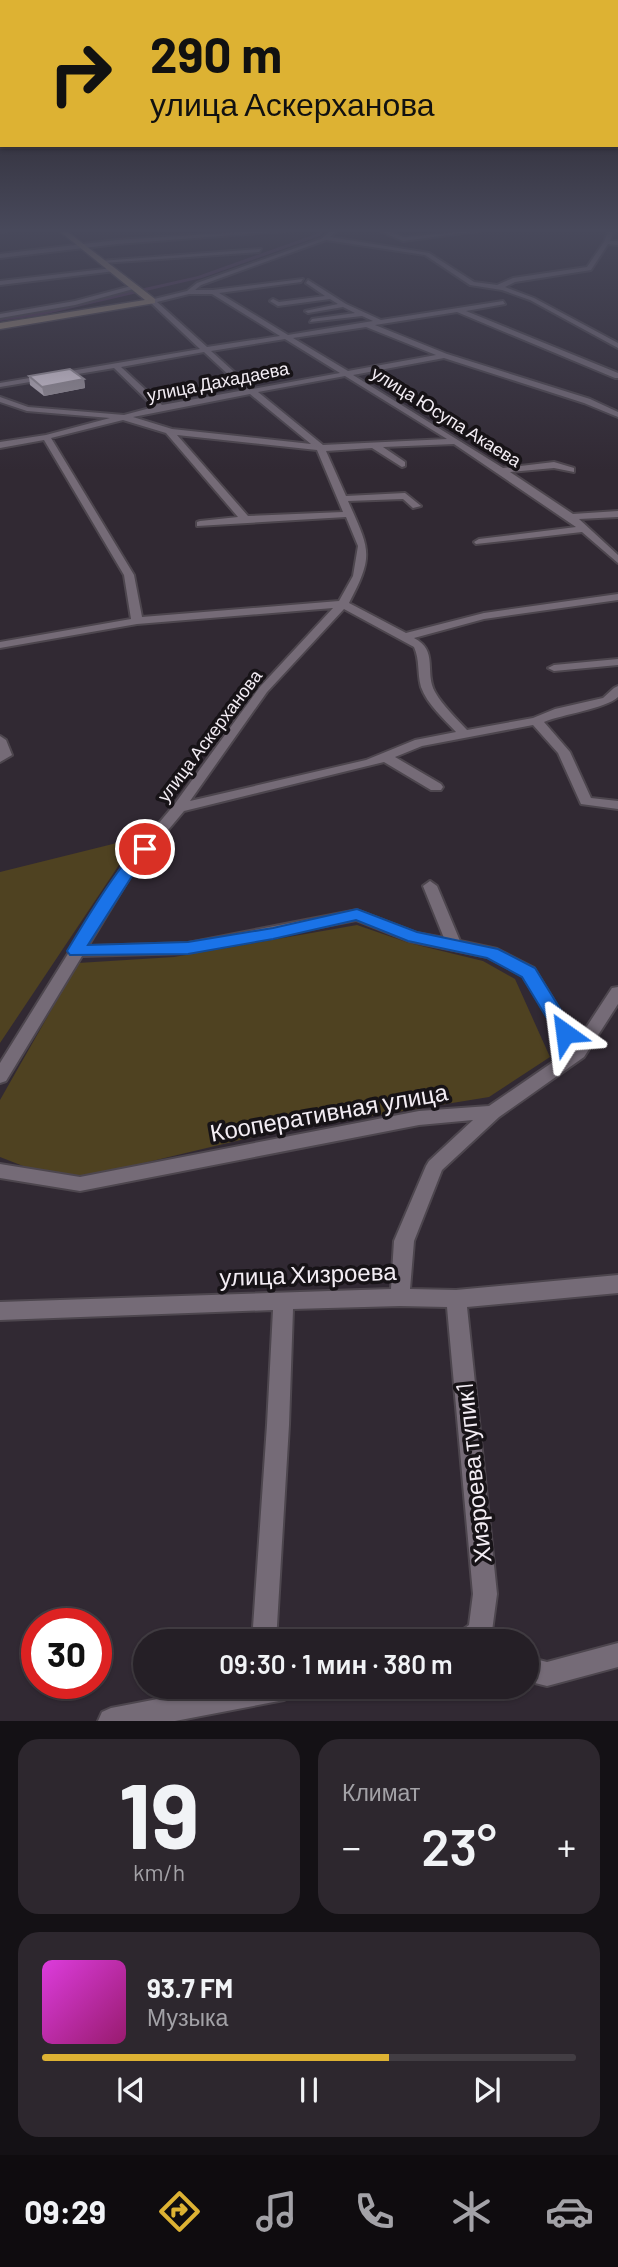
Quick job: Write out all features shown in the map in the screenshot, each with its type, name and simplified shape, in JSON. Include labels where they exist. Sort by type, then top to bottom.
[{"type":"street","points":[[0,316],[39,309]]},
{"type":"street","points":[[0,326],[88,309]]},
{"type":"street","name":"улица Аскерханова","points":[[0,1077],[127,870],[179,808],[263,690],[343,604],[358,576],[363,546],[320,447],[251,391],[160,309]]},
{"type":"street","name":"улица Юсупа Акаева","points":[[241,309],[456,441],[571,517],[618,559]]},
{"type":"street","points":[[307,311],[317,309]]},
{"type":"street","points":[[354,309],[380,322]]},
{"type":"street","points":[[0,385],[462,309]]},
{"type":"street","points":[[551,309],[618,346]]},
{"type":"street","points":[[458,310],[618,376]]},
{"type":"street","points":[[312,321],[364,314]]},
{"type":"street","points":[[367,324],[444,356],[587,401],[618,415]]},
{"type":"street","name":"улица Дахадаева","points":[[0,445],[46,438],[160,408],[444,356]]},
{"type":"street","points":[[115,365],[160,408]]},
{"type":"street","points":[[0,399],[27,409],[123,417],[168,431],[320,447],[456,441]]},
{"type":"street","points":[[148,411],[245,519]]},
{"type":"street","points":[[46,438],[129,575],[137,621]]},
{"type":"street","points":[[373,445],[402,464]]},
{"type":"street","points":[[499,471],[554,465],[571,470]]},
{"type":"street","points":[[343,499],[405,496],[416,506]]},
{"type":"street","points":[[200,524],[350,514]]},
{"type":"street","points":[[571,517],[618,514]]},
{"type":"street","points":[[479,542],[583,529]]},
{"type":"street","points":[[405,637],[503,611],[618,597]]},
{"type":"street","points":[[0,645],[137,621],[343,604],[419,645],[424,653],[428,688],[465,735]]},
{"type":"street","points":[[554,668],[618,662]]},
{"type":"street","points":[[179,808],[370,763],[419,743],[536,721],[559,712],[607,701],[618,690]]},
{"type":"street","points":[[536,721],[564,752],[586,801],[618,805]]},
{"type":"street","points":[[0,740],[3,756]]},
{"type":"street","points":[[384,756],[436,787]]},
{"type":"street","points":[[430,886],[454,945]]},
{"type":"street","points":[[76,951],[188,948],[357,915],[414,937],[492,953],[529,972],[578,1053]]},
{"type":"street","points":[[400,1297],[404,1241],[435,1166],[493,1112],[578,1053],[618,992]]},
{"type":"street","name":"Кооперативная улица","points":[[0,1171],[79,1184],[419,1118],[493,1112]]},
{"type":"street","name":"улица Хизроева","points":[[0,1311],[400,1297],[456,1299],[618,1284]]},
{"type":"street","name":"Хиэроева тупик1","points":[[456,1299],[485,1594],[480,1629]]},
{"type":"street","points":[[265,1629],[283,1302]]},
{"type":"street","points":[[539,1672],[547,1674],[618,1655]]},
{"type":"street","points":[[111,1721],[216,1699]]},
{"type":"shaded area","points":[[137,838],[0,1043],[0,872]]},
{"type":"shaded area","points":[[357,925],[409,943],[483,961],[515,979],[550,1057],[489,1097],[274,1132],[64,1182],[0,1157],[0,1100],[78,963],[174,957]]},
{"type":"building","points":[[70,369],[84,379],[42,387],[29,376]]},
{"type":"waterway","points":[[0,319],[59,309]]},
{"type":"route","points":[[145,849],[127,870],[76,951],[188,948],[357,915],[414,937],[492,953],[529,972],[565,1033]]}]
